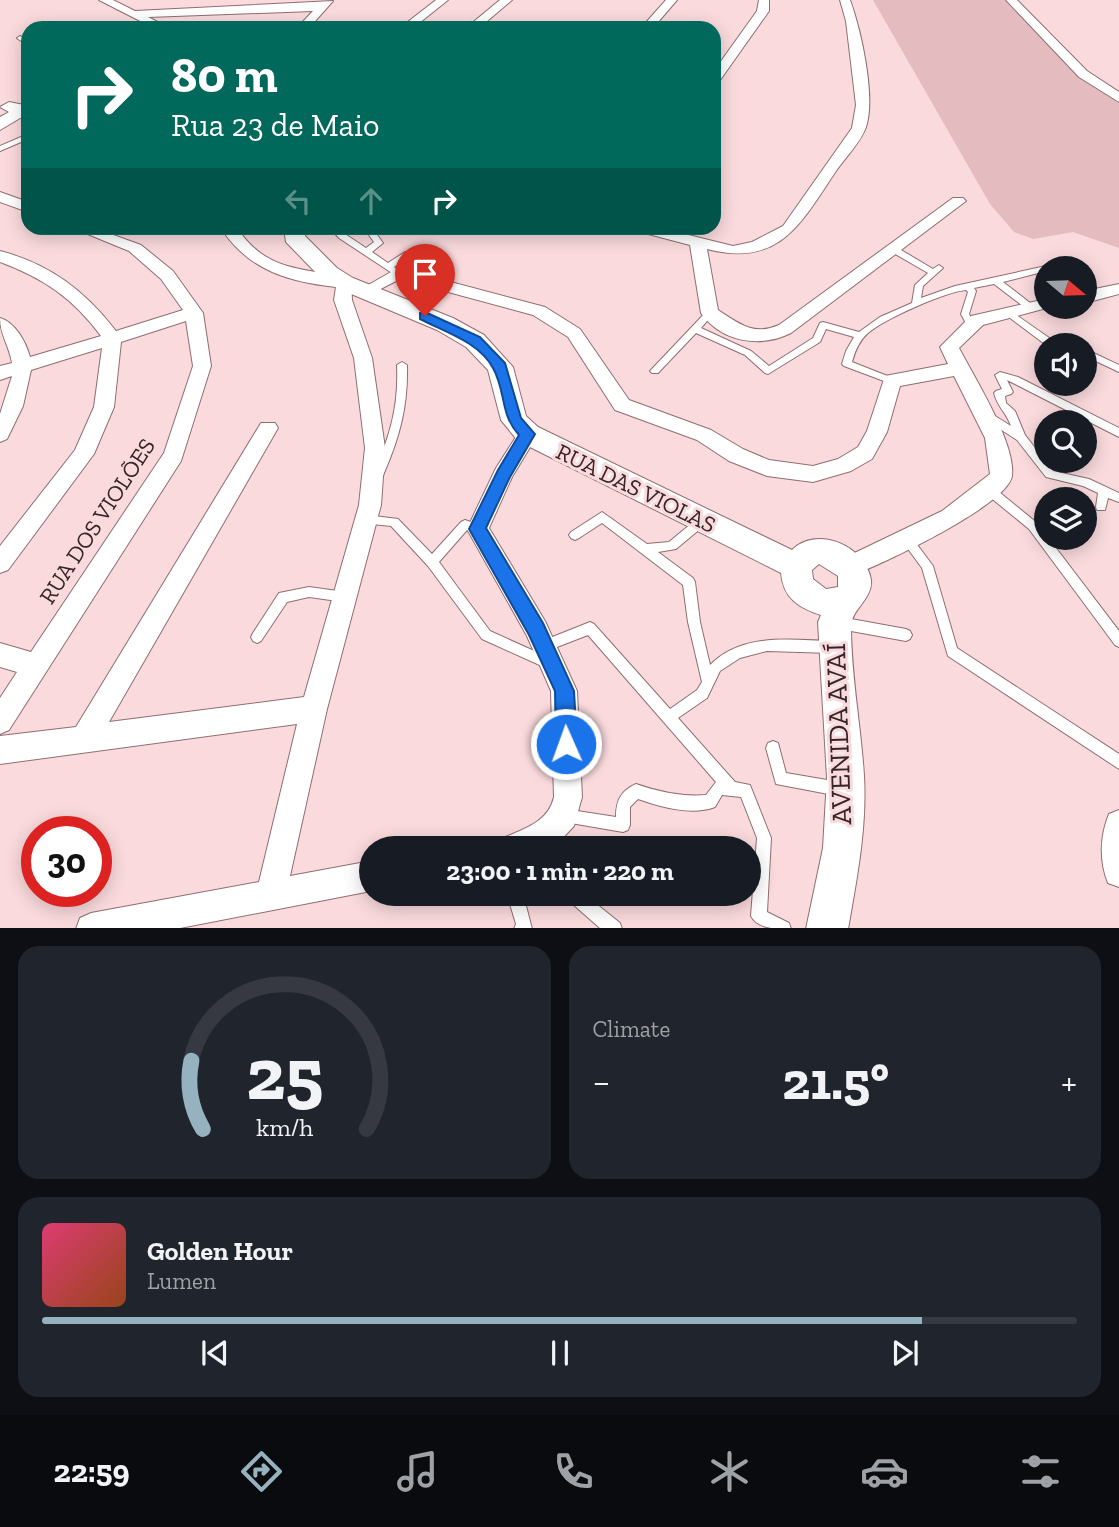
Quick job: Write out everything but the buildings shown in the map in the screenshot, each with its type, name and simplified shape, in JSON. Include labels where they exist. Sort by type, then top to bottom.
[{"type":"street","points":[[104,0],[148,21]]},
{"type":"street","points":[[421,0],[426,13]]},
{"type":"street","points":[[415,21],[443,0]]},
{"type":"street","points":[[481,21],[507,0]]},
{"type":"street","points":[[653,21],[672,0]]},
{"type":"street","points":[[721,70],[763,11],[764,0]]},
{"type":"street","points":[[670,235],[733,251],[757,246],[789,229],[859,128],[863,105],[852,21],[845,0]]},
{"type":"street","points":[[1011,0],[1083,74],[1119,98]]},
{"type":"street","points":[[132,14],[326,3]]},
{"type":"street","points":[[309,21],[326,3]]},
{"type":"street","points":[[0,125],[19,112]]},
{"type":"street","points":[[0,197],[21,204]]},
{"type":"street","points":[[698,242],[710,313],[739,333],[768,337],[785,328],[958,201]]},
{"type":"street","name":"RUA DOS VIOLÕES","points":[[0,721],[174,455],[202,366],[194,313],[167,275],[135,248],[100,235]]},
{"type":"street","points":[[235,235],[255,260],[275,270],[355,288]]},
{"type":"street","name":"RUA DAS VIOLAS","points":[[294,235],[329,273],[355,288],[475,341],[500,367],[514,420],[528,434],[746,542],[798,562]]},
{"type":"street","points":[[0,256],[48,273],[66,286],[84,300],[112,338],[104,407],[84,454],[0,563]]},
{"type":"street","points":[[271,895],[314,709],[366,520],[371,491],[375,448],[363,358],[343,300],[355,288],[393,270],[539,311],[574,333],[586,347],[621,405],[704,435],[736,455],[767,468],[813,474],[844,465],[865,453],[877,432],[892,381],[960,368]]},
{"type":"street","points":[[1097,294],[1119,289]]},
{"type":"street","points":[[850,566],[955,516],[989,490],[1000,476],[995,438],[949,347],[977,320],[1034,307]]},
{"type":"street","points":[[0,373],[194,313]]},
{"type":"street","points":[[0,324],[9,332],[24,365],[14,408],[0,434]]},
{"type":"street","points":[[84,739],[268,428]]},
{"type":"street","points":[[528,434],[503,474],[478,529],[548,656],[564,691],[568,797],[557,824],[536,836]]},
{"type":"street","points":[[809,553],[831,553],[850,566],[855,574],[856,589],[832,618],[799,585],[798,562],[809,553]]},
{"type":"street","name":"AVENIDA AVAÍ","points":[[827,928],[843,848],[845,790],[832,618]]},
{"type":"street","points":[[0,655],[36,665]]},
{"type":"street","points":[[0,750],[314,709]]},
{"type":"street","points":[[1119,824],[1116,840],[1119,872]]},
{"type":"street","points":[[95,928],[359,878]]},
{"type":"lane","points":[[0,149],[21,139]]},
{"type":"lane","points":[[341,235],[393,270],[408,254]]},
{"type":"lane","points":[[366,252],[379,243],[375,235]]},
{"type":"lane","points":[[893,249],[936,270],[919,285],[916,304]]},
{"type":"lane","points":[[892,381],[847,363],[849,351],[860,336],[886,315],[944,292],[1034,271]]},
{"type":"lane","points":[[995,280],[1034,303]]},
{"type":"lane","points":[[968,287],[972,291],[965,314],[971,325]]},
{"type":"lane","points":[[655,371],[710,313]]},
{"type":"lane","points":[[1009,313],[1037,333]]},
{"type":"lane","points":[[695,329],[748,353],[768,371],[817,340],[823,325],[860,336]]},
{"type":"lane","points":[[1097,358],[1119,369]]},
{"type":"lane","points":[[371,491],[398,430],[404,397],[402,365]]},
{"type":"lane","points":[[1069,410],[1015,379],[1000,375],[1008,392],[999,393],[1002,405],[1010,411],[1021,437],[1050,474],[1086,482],[1119,498]]},
{"type":"lane","points":[[982,411],[1021,437]]},
{"type":"lane","points":[[1097,424],[1119,433]]},
{"type":"lane","points":[[989,490],[1033,526],[1119,642]]},
{"type":"lane","points":[[1101,507],[1104,491]]},
{"type":"lane","points":[[575,535],[602,517],[689,582],[694,622],[708,682]]},
{"type":"lane","points":[[366,520],[394,522],[432,562],[486,635],[548,656],[590,628],[730,787]]},
{"type":"lane","points":[[646,549],[672,546],[702,521]]},
{"type":"lane","points":[[432,562],[465,525],[478,529]]},
{"type":"lane","points":[[906,538],[927,566],[952,652],[1119,762]]},
{"type":"lane","points":[[257,637],[283,597],[309,593],[345,597]]},
{"type":"lane","points":[[668,717],[702,694],[716,667],[737,653],[767,645],[832,618],[906,635]]},
{"type":"lane","points":[[773,748],[781,779],[845,790]]},
{"type":"lane","points":[[557,824],[623,825],[623,804],[636,791],[654,798],[698,803],[710,802],[719,788],[746,790],[764,838],[759,916],[781,928]]},
{"type":"lane","points":[[518,906],[524,928]]},
{"type":"lane","points":[[586,906],[613,928]]},
{"type":"shaded area","points":[[873,0],[1009,0],[1082,74],[1119,98],[1119,248],[1073,232],[1033,239],[1014,232],[990,204]]},
{"type":"route","points":[[425,316],[475,341],[500,367],[514,420],[528,434],[503,474],[478,529],[536,629],[564,691],[566,744]]}]
